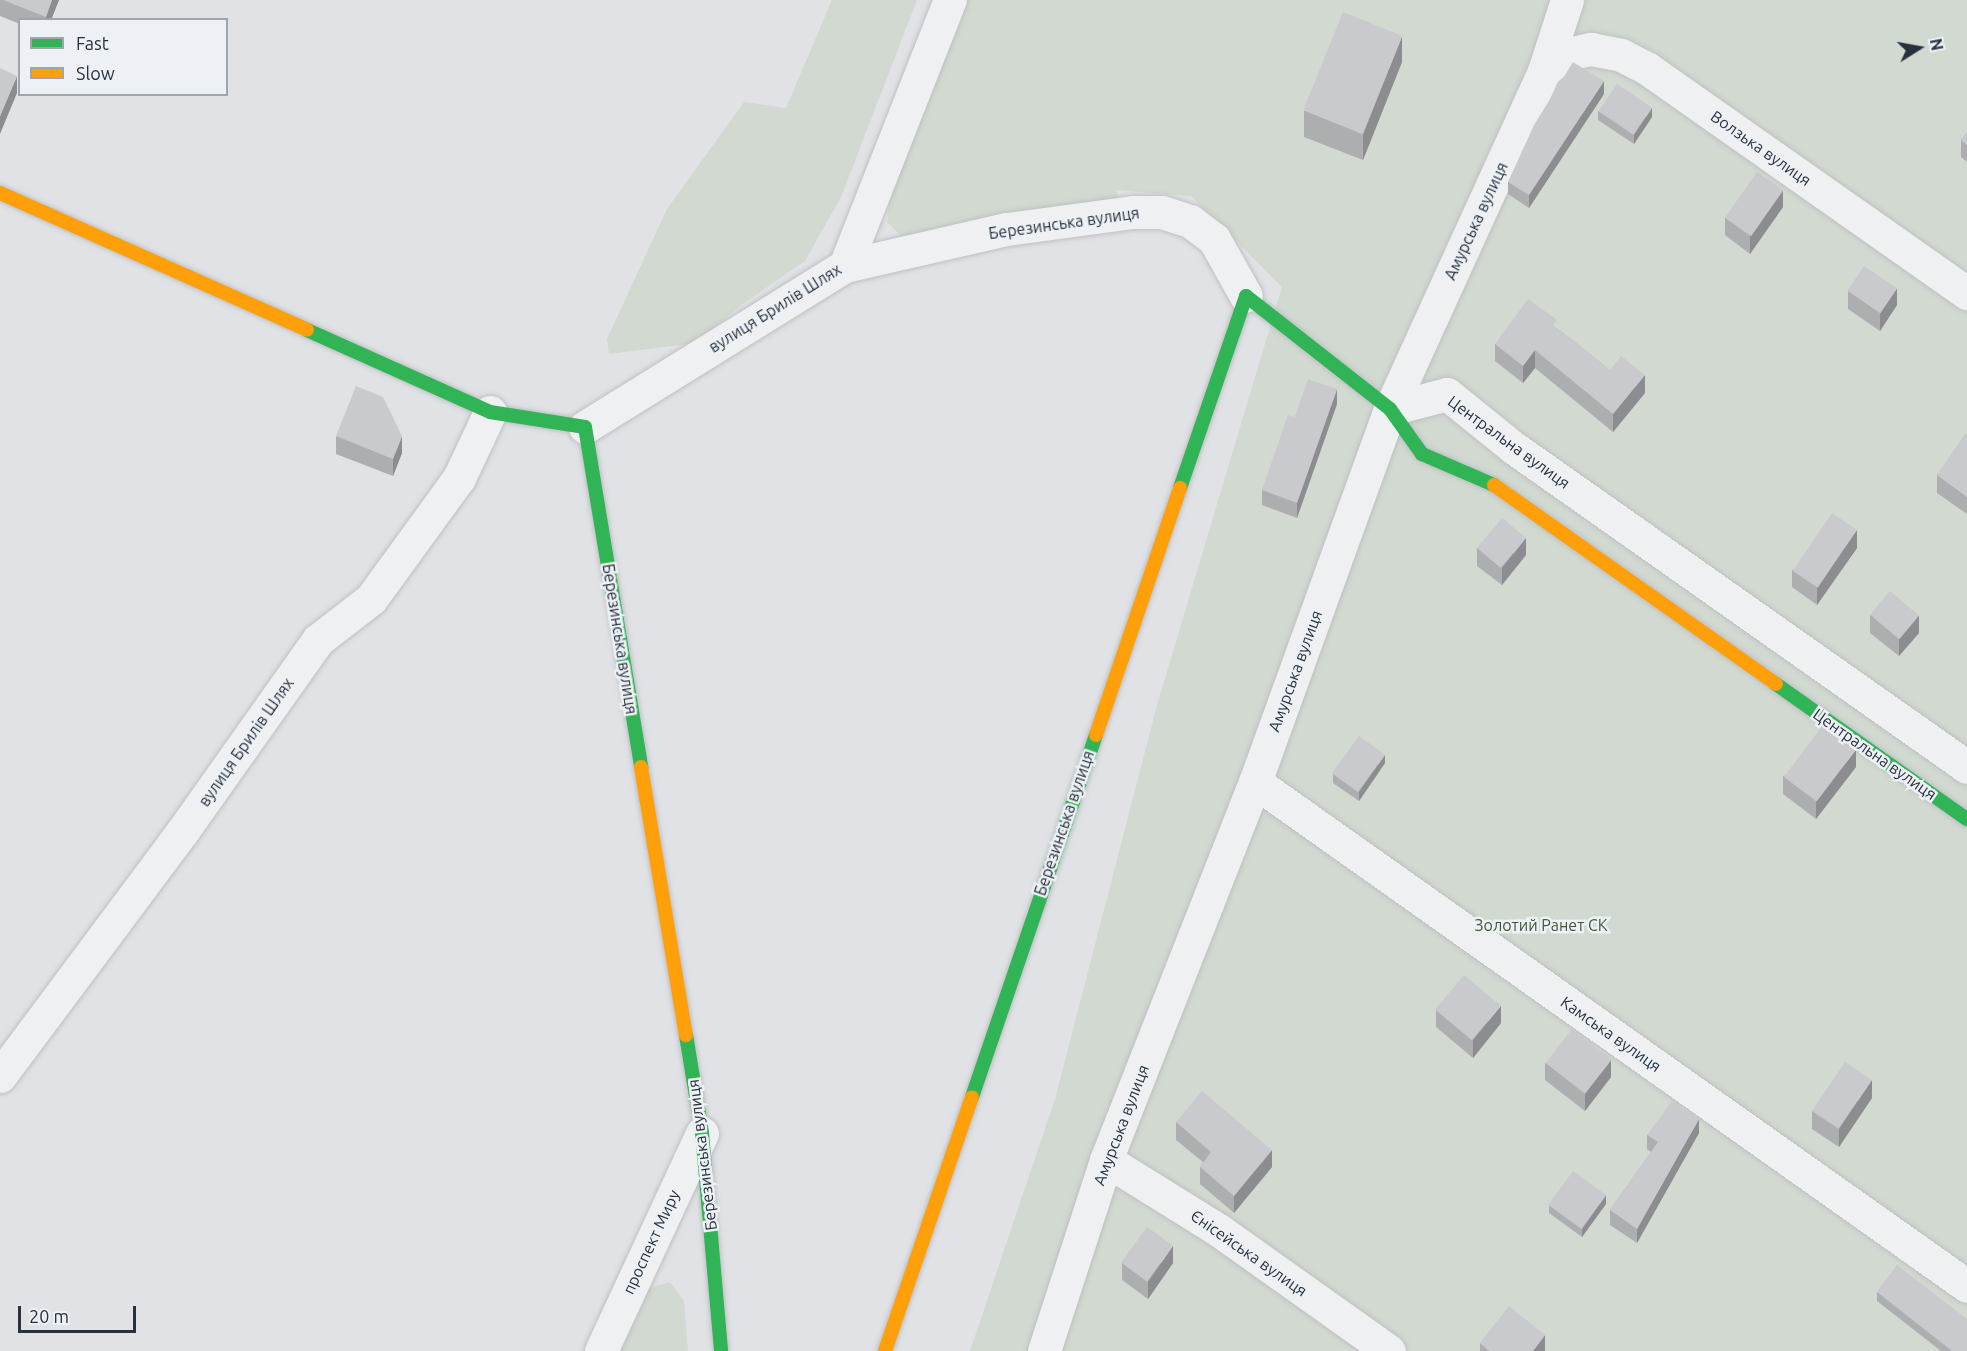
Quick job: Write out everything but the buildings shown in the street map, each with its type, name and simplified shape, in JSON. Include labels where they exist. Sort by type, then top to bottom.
[{"type":"street","name":"вулиця Брилів Шлях","points":[[585,427],[845,266],[950,0]]},
{"type":"street","name":"Амурська вулиця","points":[[1044,1351],[1106,1160],[1255,782],[1390,409],[1544,71],[1567,0]]},
{"type":"street","name":"Волзька вулиця","points":[[1544,71],[1564,56],[1591,49],[1621,55],[1648,69],[1967,293]]},
{"type":"street","points":[[0,193],[490,412],[585,427]]},
{"type":"street","name":"Березинська вулиця","points":[[845,266],[1007,229],[1133,212],[1162,212],[1190,221],[1214,238],[1246,296],[1390,409]]},
{"type":"street","name":"Березинська вулиця","points":[[885,1351],[1246,296]]},
{"type":"street","name":"Центральна вулиця","points":[[1967,767],[1514,448],[1447,394],[1390,409],[1422,454],[1498,487],[1967,819]]},
{"type":"street","name":"вулиця Брилів Шлях","points":[[0,1076],[182,832],[318,640],[371,599],[459,478],[490,412]]},
{"type":"street","name":"Березинська вулиця","points":[[585,427],[702,1133],[722,1351]]},
{"type":"street","name":"Камська вулиця","points":[[1255,782],[1967,1286]]},
{"type":"street","name":"проспект Миру","points":[[601,1351],[702,1133]]},
{"type":"street","name":"Єнісейська вулиця","points":[[1106,1160],[1220,1231],[1389,1351]]},
{"type":"green space","points":[[832,0],[917,0],[841,197],[805,261],[740,306],[696,343],[609,354],[607,339],[667,209],[744,102],[786,108]]},
{"type":"green space","name":"Золотий Ранет СК","points":[[968,0],[1967,0],[1967,1351],[970,1351],[1055,1099],[1157,705],[1282,287],[1191,196],[1116,190],[1121,206],[904,239],[887,222],[891,184]]},
{"type":"green space","points":[[670,1282],[684,1301],[688,1351],[618,1351],[647,1289]]},
{"type":"traffic: fast","points":[[1180,488],[1246,296],[1390,409],[1422,454],[1494,485]]},
{"type":"traffic: fast","points":[[307,330],[490,412],[585,427],[641,767]]},
{"type":"traffic: fast","points":[[1776,684],[1967,819]]},
{"type":"traffic: fast","points":[[972,1097],[1096,735]]},
{"type":"traffic: fast","points":[[686,1035],[702,1133],[721,1351]]},
{"type":"traffic: slow","points":[[0,193],[307,330]]},
{"type":"traffic: slow","points":[[1494,485],[1776,684]]},
{"type":"traffic: slow","points":[[1096,735],[1180,488]]},
{"type":"traffic: slow","points":[[641,767],[686,1035]]},
{"type":"traffic: slow","points":[[885,1351],[972,1097]]}]
